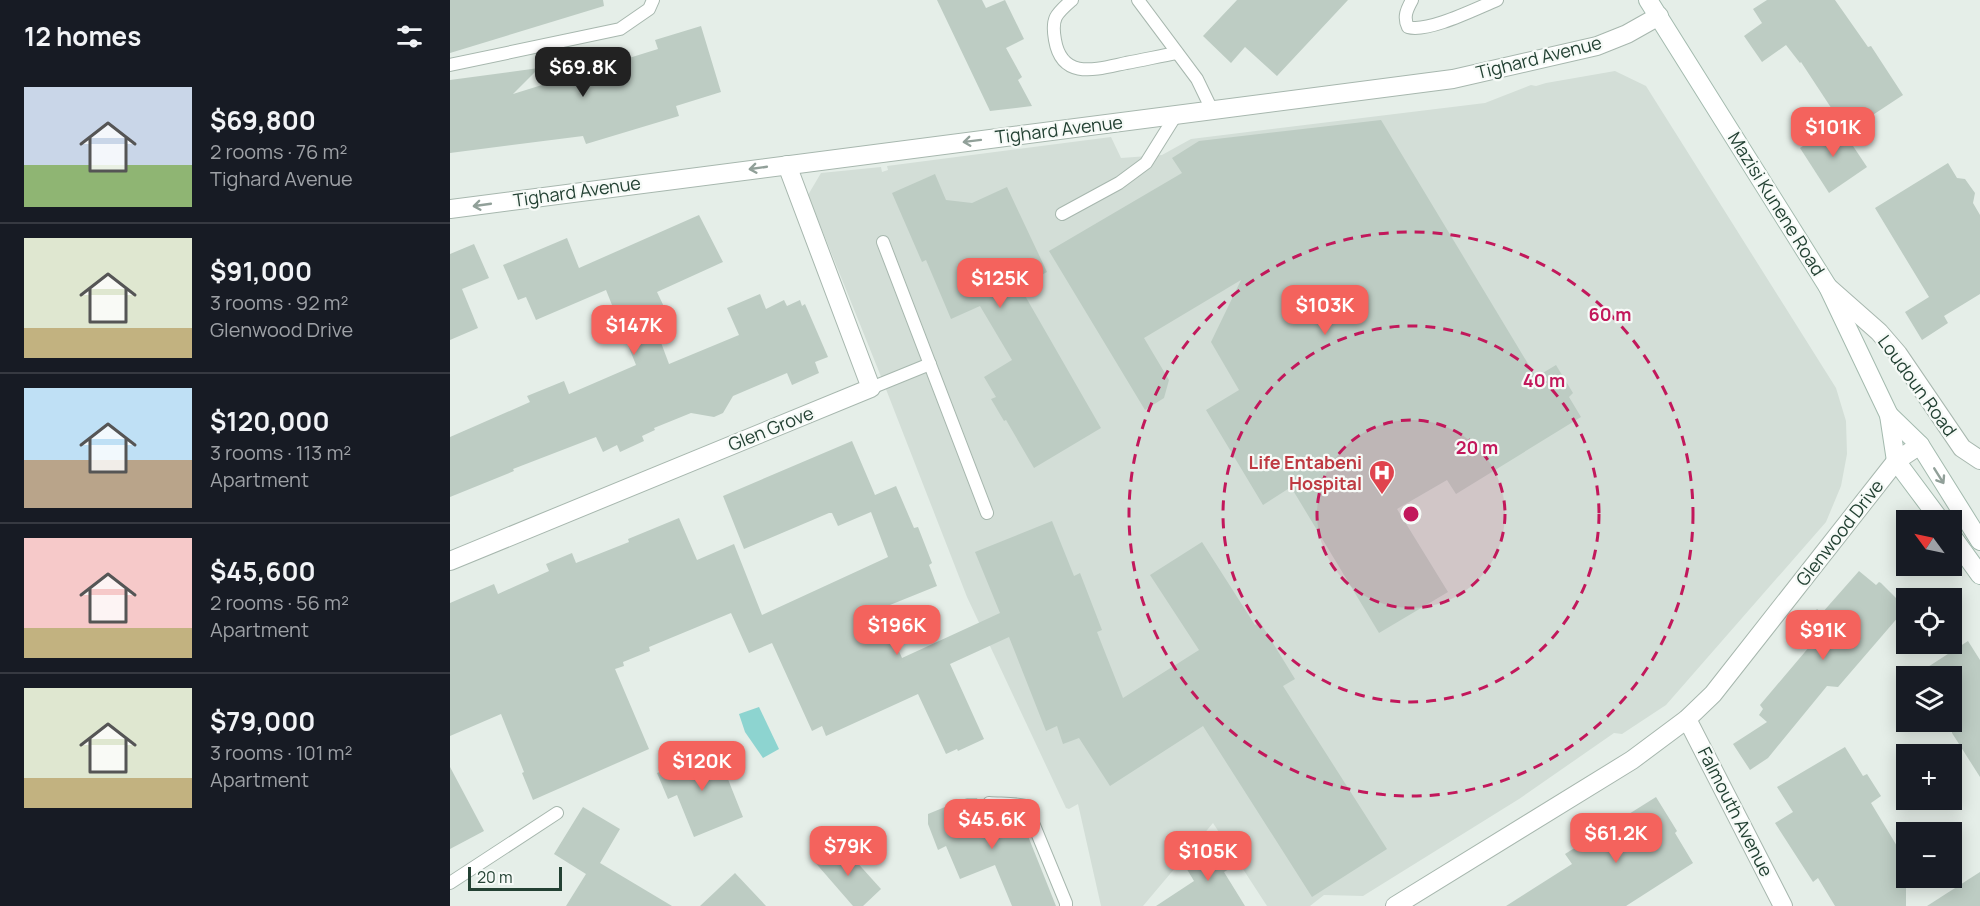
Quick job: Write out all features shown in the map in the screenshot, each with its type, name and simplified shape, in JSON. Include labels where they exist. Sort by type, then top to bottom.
[{"type":"street","name":"Mazisi Kunene Road","points":[[1648,0],[1828,286],[1889,415],[1896,461],[1933,510]]},
{"type":"street","name":"Tighard Avenue","points":[[450,209],[1453,79],[1597,46],[1627,34],[1659,16]]},
{"type":"street","points":[[786,165],[871,388]]},
{"type":"street","name":"Loudoun Road","points":[[1828,286],[1879,332],[1898,354],[1962,448],[1980,460]]},
{"type":"street","name":"Glen Grove","points":[[450,561],[871,388]]},
{"type":"street","name":"Mazisi Kunene Road","points":[[1889,415],[1920,445],[1980,541]]},
{"type":"street","name":"Glenwood Drive","points":[[1395,906],[1632,760],[1687,719],[1713,694],[1896,461],[1920,445]]},
{"type":"street","points":[[1962,550],[1980,574]]},
{"type":"street","name":"Falmouth Avenue","points":[[1687,719],[1784,906]]},
{"type":"lane","points":[[450,65],[620,29],[649,9],[653,0]]},
{"type":"lane","points":[[1072,0],[1053,21],[1057,52],[1064,62],[1071,66],[1088,71],[1177,53]]},
{"type":"lane","points":[[1138,0],[1197,79],[1212,110]]},
{"type":"lane","points":[[1412,0],[1406,11],[1405,21],[1408,27],[1416,29],[1497,0]]},
{"type":"lane","points":[[1062,214],[1119,183],[1146,163],[1176,114]]},
{"type":"lane","points":[[883,242],[987,513]]},
{"type":"lane","points":[[871,388],[930,364]]},
{"type":"lane","points":[[989,803],[1004,805],[1015,803],[1026,806],[1066,906]]},
{"type":"lane","points":[[450,883],[557,813]]},
{"type":"shaded area","name":"Life Entabeni Hospital","points":[[1615,71],[1646,86],[1836,388],[1846,421],[1847,454],[1841,486],[1826,522],[1666,705],[1622,734],[1614,733],[1519,799],[1363,896],[1324,895],[1310,906],[1267,906],[1213,823],[1143,906],[1101,906],[1078,804],[1069,809],[1066,808],[967,597],[808,195],[821,173],[881,167],[882,172],[888,170],[887,166],[1111,137],[1121,158],[1162,155],[1191,139],[1485,103],[1531,85],[1536,86]]},
{"type":"water","points":[[759,707],[779,749],[763,758],[745,732],[739,714]]},
{"type":"building","points":[[450,0],[603,0],[604,6],[450,53]]},
{"type":"building","points":[[937,0],[982,0],[986,8],[1005,0],[1024,39],[1006,48],[1022,77],[1018,80],[1032,106],[990,111]]},
{"type":"building","points":[[1237,0],[1348,0],[1277,76],[1245,47],[1231,63],[1203,36]]},
{"type":"building","points":[[1767,0],[1835,0],[1868,47],[1871,46],[1903,95],[1847,132],[1801,62],[1786,45],[1762,62],[1744,36],[1762,23],[1753,9]]},
{"type":"building","points":[[701,26],[721,92],[676,106],[679,116],[586,144],[583,136],[450,153],[450,80],[539,68],[513,94],[658,49],[655,40]]},
{"type":"building","points":[[1381,120],[1536,377],[1556,365],[1573,393],[1569,397],[1581,417],[1456,494],[1447,480],[1397,509],[1448,592],[1379,633],[1291,487],[1263,505],[1206,410],[1239,390],[1211,342],[1241,280],[1144,338],[1169,380],[1164,398],[1145,410],[1049,251],[1182,173],[1172,158],[1199,141]]},
{"type":"building","points":[[1837,122],[1867,167],[1829,193],[1800,148]]},
{"type":"building","points":[[1948,163],[1957,178],[1965,179],[1975,193],[1973,203],[1980,215],[1980,294],[1944,316],[1948,323],[1922,340],[1905,312],[1929,297],[1875,208]]},
{"type":"building","points":[[935,174],[946,200],[972,203],[1007,187],[1047,272],[1020,287],[1101,428],[1034,468],[991,399],[996,397],[984,377],[1012,360],[980,306],[951,319],[926,260],[922,262],[892,193]]},
{"type":"building","points":[[699,215],[723,262],[657,292],[667,313],[653,321],[669,364],[739,335],[727,308],[760,294],[766,309],[784,300],[787,306],[800,300],[802,306],[805,304],[828,357],[815,362],[819,373],[792,385],[787,373],[733,396],[723,413],[714,417],[691,413],[654,428],[655,430],[642,436],[644,441],[620,452],[617,445],[603,452],[596,437],[513,469],[514,471],[450,497],[450,437],[530,402],[527,396],[564,381],[569,394],[636,365],[606,290],[536,320],[526,297],[518,300],[503,265],[567,238],[579,268]]},
{"type":"building","points":[[474,244],[489,278],[462,289],[478,328],[450,340],[450,254]]},
{"type":"building","points":[[852,441],[875,495],[896,486],[914,528],[918,527],[932,563],[929,565],[937,586],[880,609],[902,658],[1000,613],[975,552],[1052,521],[1074,576],[1080,573],[1102,630],[1097,632],[1123,698],[1199,650],[1150,575],[1202,542],[1255,625],[1260,622],[1295,679],[1283,686],[1387,849],[1312,897],[1203,726],[1110,786],[1079,738],[1063,744],[1057,726],[1046,731],[1009,637],[950,664],[984,739],[946,754],[918,694],[826,736],[822,726],[812,731],[772,643],[749,653],[731,613],[649,647],[650,651],[623,662],[624,666],[615,669],[649,749],[533,800],[501,714],[450,736],[450,603],[494,584],[498,594],[549,571],[546,564],[572,553],[576,563],[629,542],[628,539],[679,518],[697,560],[734,544],[762,615],[888,557],[871,512],[838,526],[832,513],[829,513],[744,549],[723,496]]},
{"type":"building","points":[[1859,571],[1876,585],[1881,583],[1896,598],[1896,620],[1838,687],[1827,686],[1768,758],[1750,770],[1733,744],[1767,722],[1759,715],[1763,709],[1760,705],[1815,640],[1800,628],[1817,609],[1822,613]]},
{"type":"building","points":[[1968,641],[1980,660],[1980,777],[1962,749],[1962,744],[1959,744],[1952,733],[1962,732],[1962,666],[1929,666],[1948,654],[1962,654],[1962,645]]},
{"type":"building","points":[[1845,747],[1863,776],[1867,774],[1881,796],[1871,803],[1896,844],[1896,888],[1906,888],[1906,906],[1835,906],[1818,878],[1813,882],[1775,823],[1793,812],[1777,787]]},
{"type":"building","points":[[716,749],[743,817],[694,837],[677,795],[668,799],[657,773]]},
{"type":"building","points":[[450,767],[484,831],[450,849]]},
{"type":"building","points":[[1656,797],[1693,863],[1626,906],[1506,906],[1572,864],[1565,854]]},
{"type":"building","points":[[967,798],[977,798],[987,824],[1010,815],[1012,819],[1020,816],[1056,906],[1012,906],[995,865],[960,879],[946,846],[938,850],[928,824],[928,814]]},
{"type":"building","points":[[583,807],[620,829],[600,863],[672,906],[566,906],[586,874],[554,854]]},
{"type":"building","points":[[1217,840],[1234,866],[1224,872],[1245,906],[1156,906],[1194,881],[1185,866],[1197,858],[1195,855]]},
{"type":"building","points":[[844,848],[881,889],[863,906],[853,906],[813,860]]},
{"type":"building","points":[[1980,872],[1980,906],[1927,906],[1955,888],[1962,888],[1962,884]]},
{"type":"building","points":[[735,873],[766,906],[700,906]]},
{"type":"place","name":"Life Entabeni Hospital","points":[[1382,496]]}]
